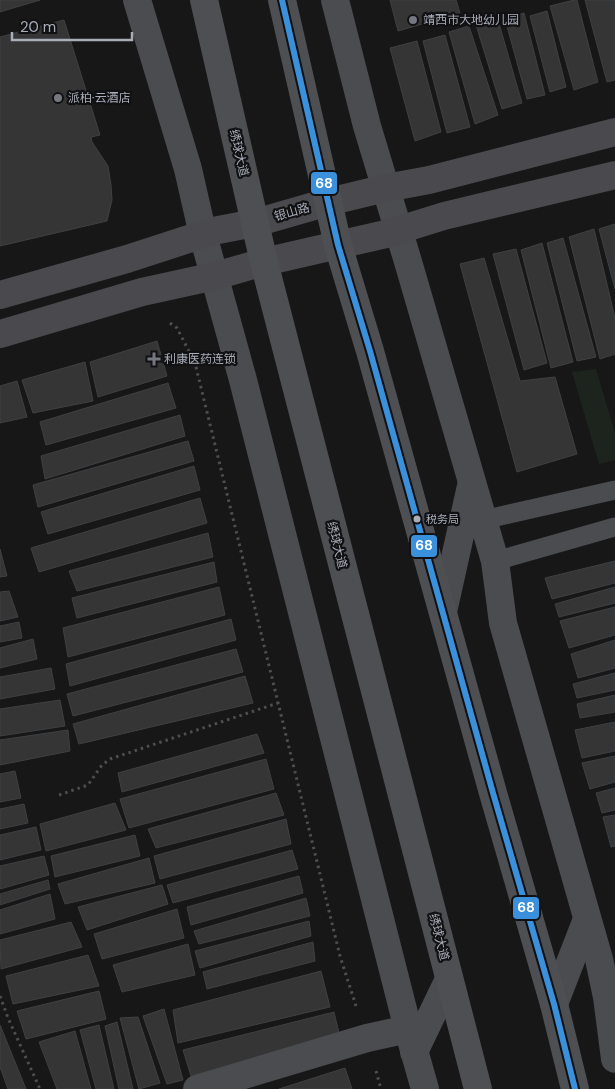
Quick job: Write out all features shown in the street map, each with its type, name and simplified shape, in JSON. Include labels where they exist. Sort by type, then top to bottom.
[{"type":"main road","name":"绣球大道","points":[[204,0],[264,262],[478,1089]]},
{"type":"main road","points":[[282,0],[338,245],[370,351],[554,1004],[575,1089]]},
{"type":"main road","name":"银山路","points":[[0,295],[128,259],[213,232],[256,223],[328,202],[386,188],[429,180],[615,132]]},
{"type":"main road","points":[[0,334],[142,292],[399,231],[444,216],[615,175]]},
{"type":"street","points":[[137,0],[188,169],[203,235],[243,380],[425,1089]]},
{"type":"street","points":[[335,0],[367,126],[495,561],[503,622],[587,919],[607,958],[615,1059]]},
{"type":"street","points":[[443,612],[472,484]]},
{"type":"street","points":[[554,1004],[587,919]]},
{"type":"street","points":[[411,1040],[449,979]]},
{"type":"street","points":[[197,1089],[367,1038],[411,1040]]},
{"type":"lane","points":[[482,520],[615,490]]},
{"type":"lane","points":[[495,561],[615,527]]},
{"type":"path","points":[[165,320],[177,328],[195,363],[340,956],[367,1038]]},
{"type":"path","points":[[58,795],[88,785],[102,765],[110,758],[278,703]]},
{"type":"path","points":[[0,996],[40,1089]]},
{"type":"shaded area","points":[[596,369],[615,433],[615,460],[599,464],[572,372]]},
{"type":"building","points":[[0,0],[40,0],[0,12]]},
{"type":"building","points":[[390,0],[456,0],[460,13],[398,31]]},
{"type":"building","points":[[577,0],[598,82],[574,90],[550,6]]},
{"type":"building","points":[[585,0],[615,0],[615,80],[607,82]]},
{"type":"building","points":[[547,11],[566,87],[550,92],[530,16]]},
{"type":"building","points":[[524,13],[545,95],[527,99],[505,19]]},
{"type":"building","name":"派柏·云酒店","points":[[64,20],[100,135],[91,137],[92,142],[108,166],[112,200],[107,221],[0,246],[0,37]]},
{"type":"building","points":[[498,20],[522,103],[502,109],[476,25]]},
{"type":"building","points":[[469,26],[498,115],[475,124],[449,32]]},
{"type":"building","points":[[445,35],[470,127],[447,133],[423,41]]},
{"type":"building","points":[[417,41],[441,132],[415,141],[390,48]]},
{"type":"building","points":[[615,224],[615,289],[599,229]]},
{"type":"building","points":[[594,229],[615,318],[615,354],[600,359],[569,237]]},
{"type":"building","points":[[563,238],[596,357],[577,361],[547,243]]},
{"type":"building","points":[[542,243],[573,362],[551,368],[521,250]]},
{"type":"building","points":[[516,249],[547,363],[524,370],[493,254]]},
{"type":"building","points":[[484,258],[520,381],[555,377],[577,454],[517,472],[460,264]]},
{"type":"building","points":[[157,341],[167,376],[98,397],[90,362]]},
{"type":"building","points":[[85,362],[93,401],[33,413],[22,380]]},
{"type":"building","points":[[17,381],[27,417],[0,423],[0,386]]},
{"type":"building","points":[[168,383],[176,408],[46,445],[40,422]]},
{"type":"building","points":[[180,415],[185,436],[45,479],[41,456]]},
{"type":"building","points":[[188,441],[194,461],[38,507],[33,485]]},
{"type":"building","points":[[194,466],[200,490],[48,534],[41,512]]},
{"type":"building","points":[[200,498],[207,523],[39,572],[31,548]]},
{"type":"building","points":[[208,533],[213,557],[77,591],[69,571]]},
{"type":"building","points":[[0,549],[7,576],[0,577]]},
{"type":"building","points":[[615,561],[615,583],[552,599],[545,578]]},
{"type":"building","points":[[214,562],[217,582],[77,618],[72,598]]},
{"type":"building","points":[[219,587],[225,615],[68,657],[63,628]]},
{"type":"building","points":[[615,587],[615,603],[559,617],[555,604]]},
{"type":"building","points":[[9,591],[18,617],[0,621],[0,592]]},
{"type":"building","points":[[615,607],[615,635],[569,648],[560,621]]},
{"type":"building","points":[[231,619],[236,640],[70,686],[66,664]]},
{"type":"building","points":[[19,622],[22,638],[0,642],[0,626]]},
{"type":"building","points":[[33,639],[37,659],[0,668],[0,648]]},
{"type":"building","points":[[615,640],[615,668],[578,678],[571,654]]},
{"type":"building","points":[[236,649],[243,672],[73,716],[67,694]]},
{"type":"building","points":[[51,668],[55,689],[0,699],[0,677]]},
{"type":"building","points":[[615,673],[615,690],[577,698],[573,684]]},
{"type":"building","points":[[245,676],[253,703],[79,744],[73,724]]},
{"type":"building","points":[[615,695],[615,712],[580,718],[577,704]]},
{"type":"building","points":[[60,700],[65,726],[0,736],[0,709]]},
{"type":"building","points":[[615,722],[615,751],[582,758],[575,730]]},
{"type":"building","points":[[68,730],[70,751],[0,765],[0,740]]},
{"type":"building","points":[[257,734],[264,753],[122,792],[118,773]]},
{"type":"building","points":[[615,756],[615,782],[590,789],[582,763]]},
{"type":"building","points":[[266,759],[274,789],[129,828],[120,799]]},
{"type":"building","points":[[15,771],[21,798],[0,802],[0,774]]},
{"type":"building","points":[[615,788],[615,810],[602,813],[596,793]]},
{"type":"building","points":[[276,793],[284,815],[156,848],[148,829]]},
{"type":"building","points":[[115,803],[126,830],[46,851],[40,824]]},
{"type":"building","points":[[24,804],[28,823],[0,829],[0,809]]},
{"type":"building","points":[[615,815],[615,846],[611,847],[603,817]]},
{"type":"building","points":[[286,819],[291,844],[160,879],[154,856]]},
{"type":"building","points":[[36,827],[41,850],[0,860],[0,835]]},
{"type":"building","points":[[135,835],[140,856],[55,877],[51,856]]},
{"type":"building","points":[[292,850],[298,869],[173,903],[167,885]]},
{"type":"building","points":[[44,856],[49,875],[0,889],[0,866]]},
{"type":"building","points":[[149,858],[155,883],[65,904],[58,884]]},
{"type":"building","points":[[299,876],[303,893],[191,925],[187,907]]},
{"type":"building","points":[[48,880],[50,889],[0,905],[0,894]]},
{"type":"building","points":[[162,885],[168,904],[87,930],[78,907]]},
{"type":"building","points":[[50,894],[55,919],[0,934],[0,910]]},
{"type":"building","points":[[306,898],[310,916],[199,944],[194,931]]},
{"type":"building","points":[[177,909],[184,938],[102,959],[94,934]]},
{"type":"building","points":[[309,921],[311,936],[200,968],[195,951]]},
{"type":"building","points":[[71,922],[82,947],[1,969],[0,940]]},
{"type":"building","points":[[313,942],[315,961],[207,989],[203,972]]},
{"type":"building","points":[[188,944],[195,975],[122,992],[113,965]]},
{"type":"building","points":[[88,955],[99,986],[13,1004],[6,976]]},
{"type":"building","points":[[321,971],[330,1007],[178,1043],[173,1010]]},
{"type":"building","points":[[99,991],[106,1019],[26,1039],[17,1011]]},
{"type":"building","points":[[164,1009],[183,1080],[167,1084],[143,1016]]},
{"type":"building","points":[[334,1012],[339,1033],[191,1076],[183,1050]]},
{"type":"building","points":[[138,1017],[160,1083],[139,1089],[120,1018]]},
{"type":"building","points":[[117,1022],[133,1089],[119,1089],[105,1026]]},
{"type":"building","points":[[0,1025],[26,1089],[8,1089],[0,1067]]},
{"type":"building","points":[[99,1025],[114,1089],[96,1089],[80,1030]]},
{"type":"building","points":[[75,1031],[91,1089],[57,1089],[39,1042]]},
{"type":"building","points":[[345,1068],[352,1089],[279,1089]]},
{"type":"transit line","name":"68","points":[[282,0],[338,245],[370,351],[554,1004],[575,1089]]},
{"type":"place","name":"靖西市大地幼儿园","points":[[413,20]]},
{"type":"place","name":"派柏·云酒店","points":[[58,98]]},
{"type":"place","name":"利康医药连锁","points":[[154,359]]},
{"type":"place","name":"税务局","points":[[417,519]]}]
